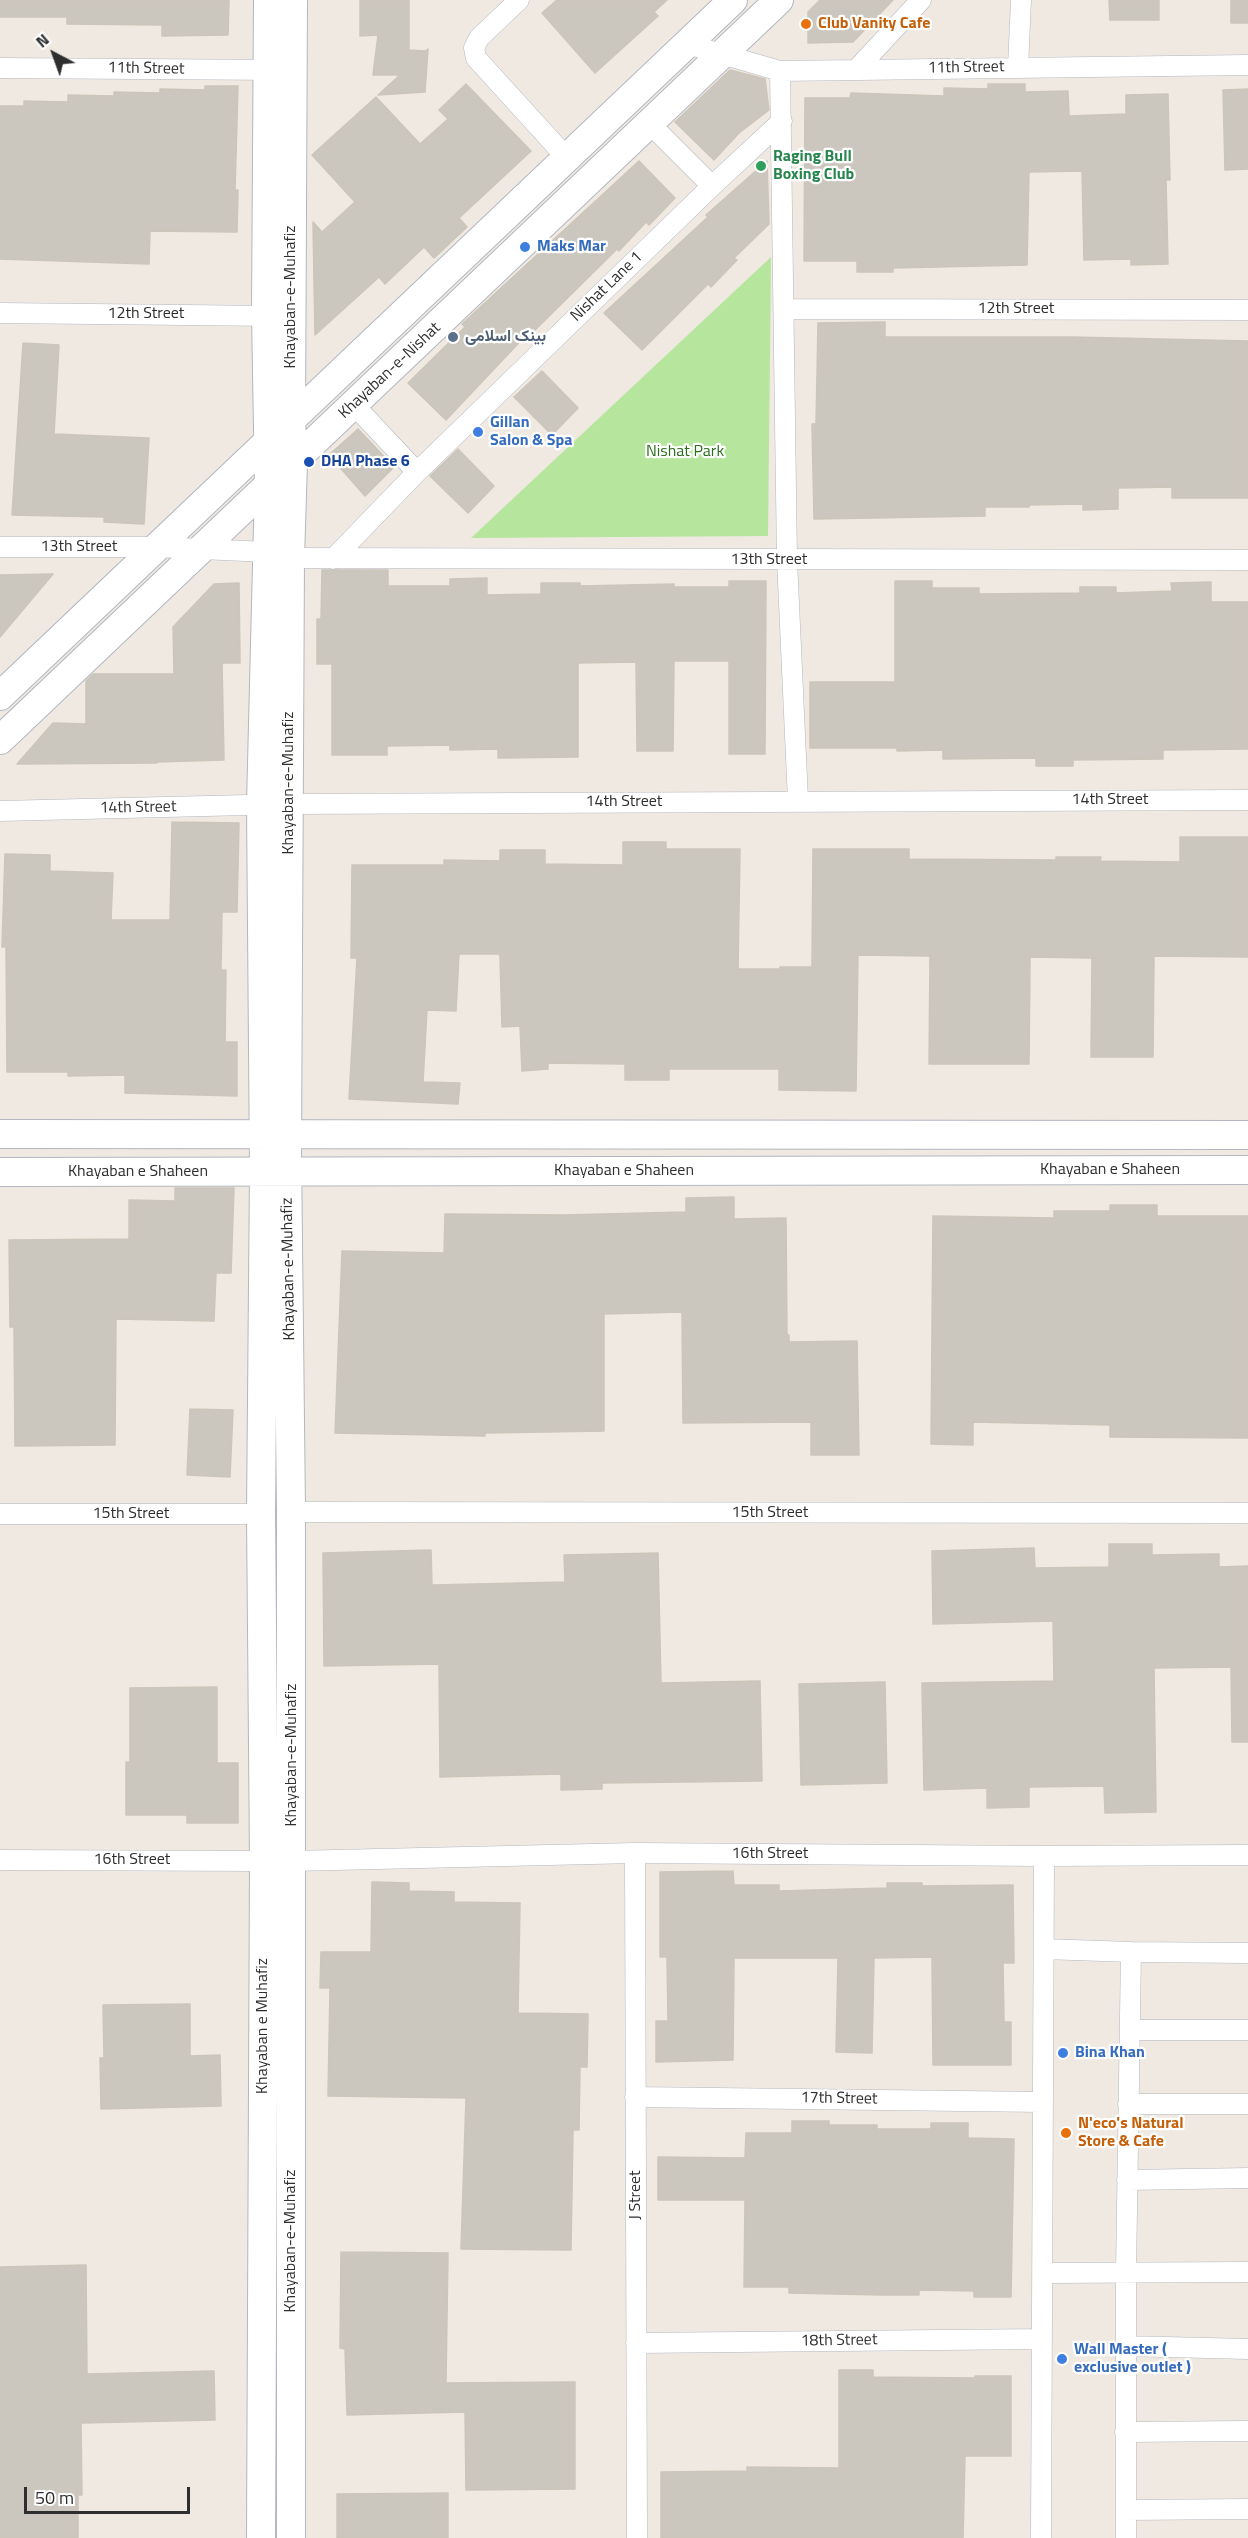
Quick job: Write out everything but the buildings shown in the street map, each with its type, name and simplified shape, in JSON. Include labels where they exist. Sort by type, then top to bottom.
[{"type":"street","name":"Khayaban-e-Muhafiz","points":[[268,0],[279,70],[279,316],[267,443],[269,485],[279,555]]},
{"type":"street","name":"Khayaban-e-Muhafiz","points":[[279,70],[293,0]]},
{"type":"street","points":[[519,0],[479,38],[474,48],[476,58],[566,157]]},
{"type":"street","name":"Khayaban-e-Nishat","points":[[0,696],[734,0]]},
{"type":"street","name":"Khayaban-e-Nishat","points":[[0,740],[779,0]]},
{"type":"street","points":[[856,70],[921,0]]},
{"type":"street","points":[[1018,68],[1021,0]]},
{"type":"street","name":"11th Street","points":[[687,44],[780,71],[1248,65]]},
{"type":"street","name":"11th Street","points":[[0,68],[279,70]]},
{"type":"street","points":[[780,71],[787,560],[798,801]]},
{"type":"street","name":"Nishat Lane 1","points":[[333,559],[417,472],[782,121]]},
{"type":"street","points":[[650,124],[712,186]]},
{"type":"street","name":"12th Street","points":[[784,309],[1248,310]]},
{"type":"street","name":"12th Street","points":[[0,313],[279,316]]},
{"type":"street","name":"Khayaban-e-Muhafiz","points":[[261,1514],[276,1171],[275,804],[279,555],[293,462],[291,420],[279,316]]},
{"type":"street","points":[[354,405],[417,472]]},
{"type":"street","name":"13th Street","points":[[0,547],[157,547],[333,559],[1248,560]]},
{"type":"street","name":"14th Street","points":[[0,811],[275,804],[1248,800]]},
{"type":"street","points":[[0,1134],[1248,1135]]},
{"type":"street","name":"Khayaban e Shaheen","points":[[0,1172],[1248,1170]]},
{"type":"street","name":"Khayaban-e-Muhafiz","points":[[276,1171],[291,1512],[291,2538]]},
{"type":"street","name":"15th Street","points":[[291,1512],[1248,1513]]},
{"type":"street","name":"15th Street","points":[[0,1514],[261,1514]]},
{"type":"street","name":"Khayaban e Muhafiz","points":[[261,1514],[264,1861],[261,2538]]},
{"type":"street","points":[[262,1696],[292,1695]]},
{"type":"street","name":"16th Street","points":[[291,1861],[635,1853],[1248,1855]]},
{"type":"street","name":"J Street","points":[[635,1853],[637,2538]]},
{"type":"street","points":[[1041,2538],[1044,1856]]},
{"type":"street","name":"16th Street","points":[[0,1860],[264,1861]]},
{"type":"street","points":[[1044,1949],[1248,1953]]},
{"type":"street","points":[[1126,2538],[1125,2346],[1131,1952]]},
{"type":"street","points":[[1130,2030],[1248,2030]]},
{"type":"street","points":[[263,2047],[291,2047]]},
{"type":"street","name":"17th Street","points":[[636,2097],[1043,2102]]},
{"type":"street","points":[[1128,2104],[1248,2104]]},
{"type":"street","points":[[1127,2180],[1248,2178]]},
{"type":"street","points":[[1043,2274],[1248,2272]]},
{"type":"street","name":"18th Street","points":[[636,2343],[1042,2339]]},
{"type":"street","points":[[1125,2346],[1248,2349]]},
{"type":"street","points":[[1125,2432],[1248,2432]]},
{"type":"street","points":[[1126,2510],[1248,2509]]},
{"type":"green space","name":"Nishat Park","points":[[771,257],[768,536],[471,538]]},
{"type":"place","name":"Club Vanity Cafe","points":[[806,24]]},
{"type":"place","name":"Raging Bull Boxing Club","points":[[761,166]]},
{"type":"place","name":"Maks Mar","points":[[525,247]]},
{"type":"place","name":"بینک اسلامی","points":[[453,337]]},
{"type":"place","name":"Gillan Salon & Spa","points":[[478,432]]},
{"type":"place","name":"DHA Phase 6","points":[[309,462]]},
{"type":"place","name":"Bina Khan","points":[[1063,2053]]},
{"type":"place","name":"N'eco's Natural Store & Cafe","points":[[1066,2133]]},
{"type":"place","name":"Wall Master ( exclusive outlet )","points":[[1062,2359]]}]
